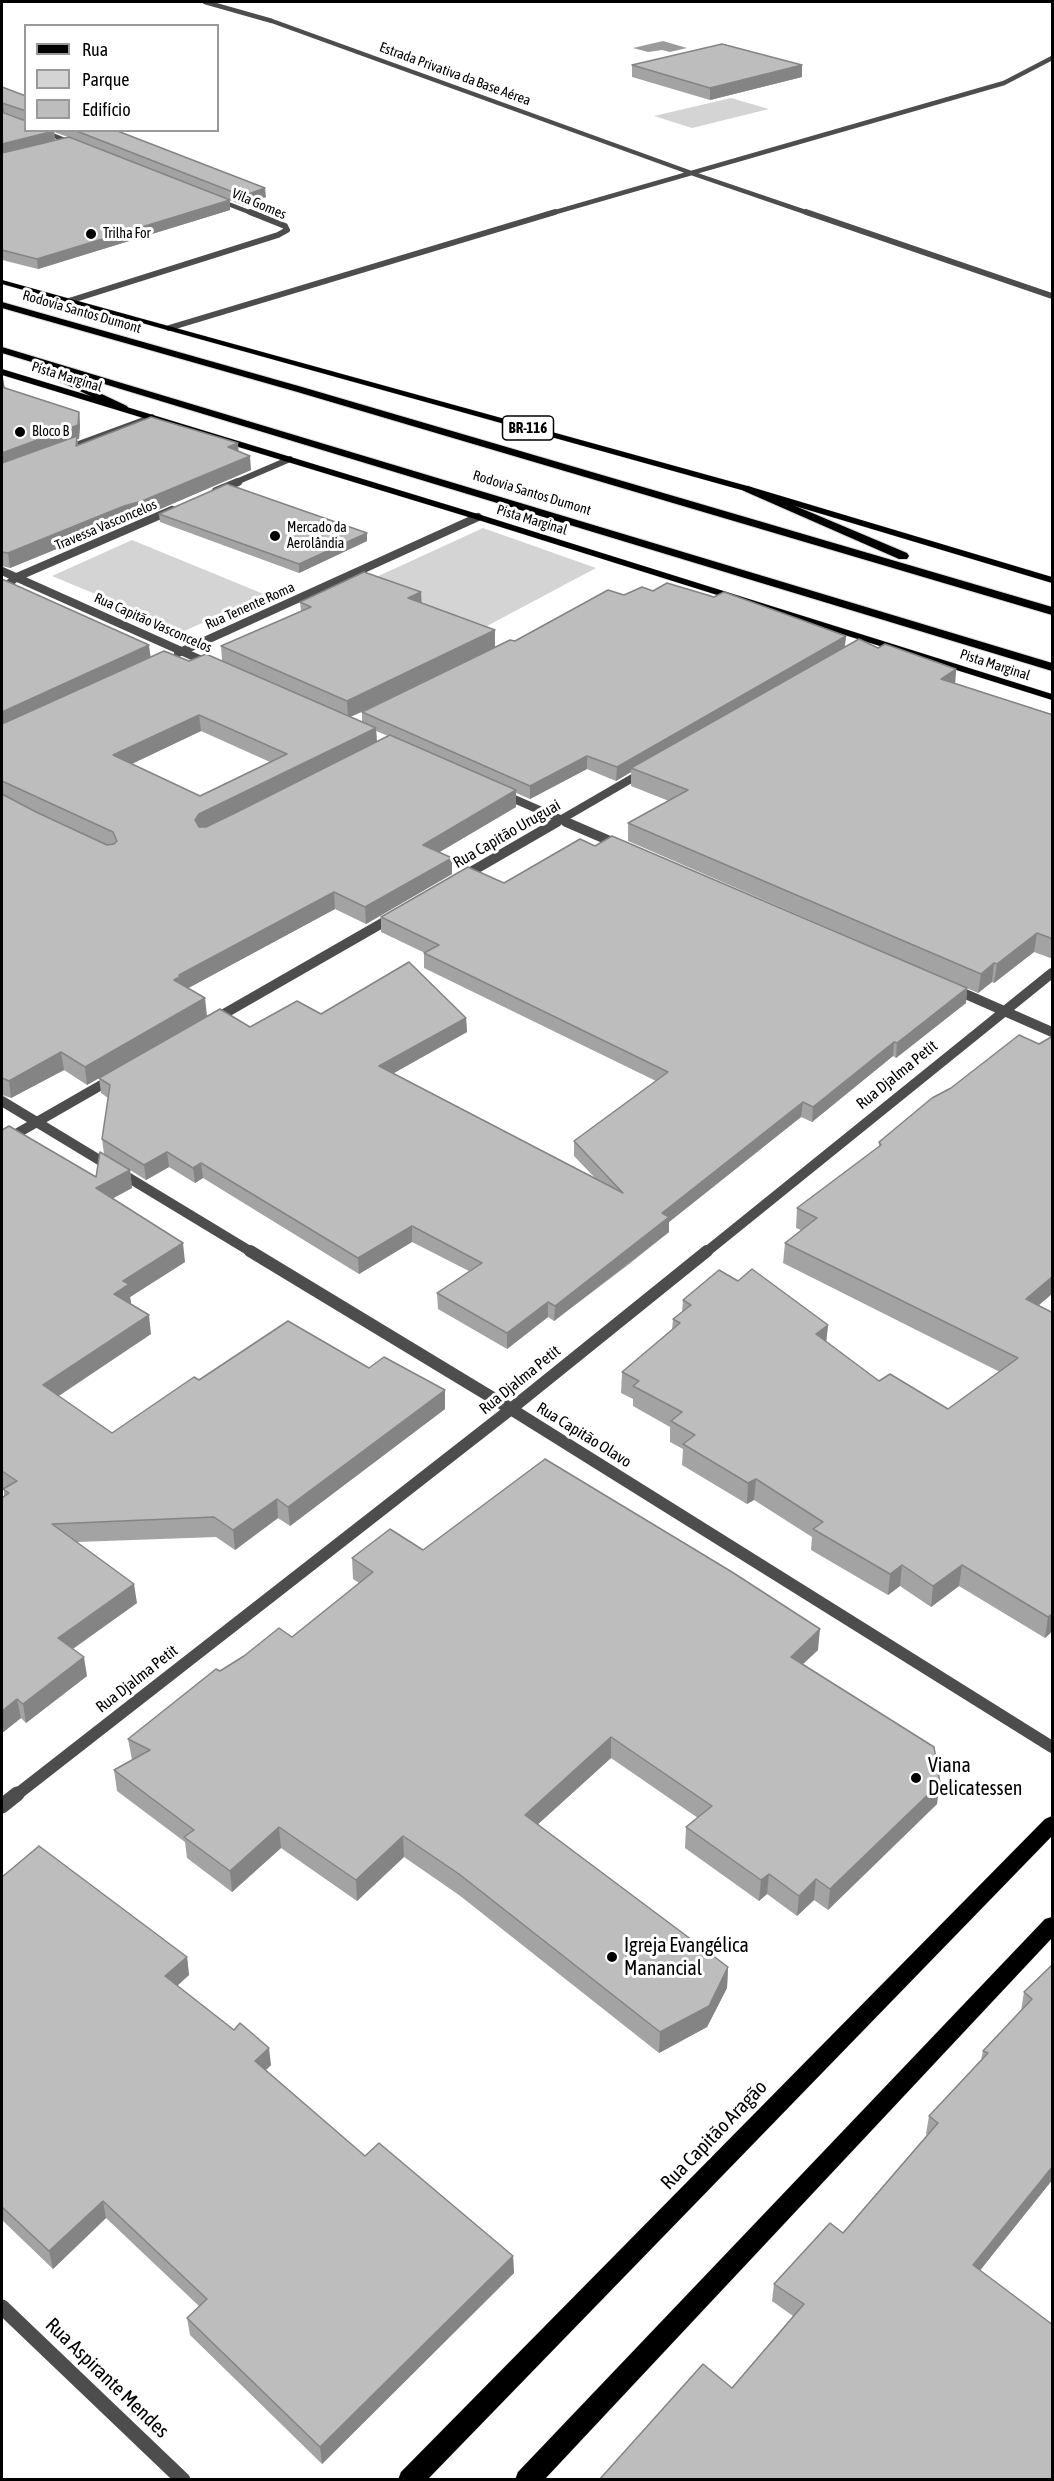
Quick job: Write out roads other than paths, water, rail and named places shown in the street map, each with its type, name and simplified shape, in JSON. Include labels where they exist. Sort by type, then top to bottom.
[{"type":"highway","name":"Rodovia Santos Dumont","points":[[2,305],[298,389],[1053,611]]},
{"type":"highway","name":"Rodovia Santos Dumont","points":[[5,351],[1053,667]]},
{"type":"highway","points":[[5,351],[123,408]]},
{"type":"highway","points":[[748,489],[976,588]]},
{"type":"main road","name":"BR-116","points":[[2,282],[748,489],[1053,580]]},
{"type":"main road","name":"Pista Marginal","points":[[2,372],[478,517],[1053,697]]},
{"type":"main road","name":"Rua Capitão Aragão","points":[[410,2480],[1053,1824]]},
{"type":"main road","points":[[527,2480],[1053,1925]]},
{"type":"street","name":"Estrada Privativa da Base Aérea","points":[[205,2],[272,21],[694,174],[1053,296]]},
{"type":"street","points":[[169,328],[441,245],[1004,83],[1053,58]]},
{"type":"street","points":[[45,132],[79,146]]},
{"type":"street","points":[[58,145],[70,142]]},
{"type":"street","name":"Vila Gomes","points":[[69,301],[278,235],[287,230],[285,226],[213,198]]},
{"type":"street","points":[[53,454],[152,417]]},
{"type":"street","points":[[213,492],[290,459]]},
{"type":"street","name":"Travessa Vasconcelos","points":[[2,589],[16,577],[180,506]]},
{"type":"street","name":"Rua Tenente Roma","points":[[168,657],[478,517]]},
{"type":"street","name":"Rua Capitão Vasconcelos","points":[[2,570],[218,667]]},
{"type":"street","points":[[857,649],[872,640]]},
{"type":"street","name":"Rua Capitão Uruguai","points":[[449,884],[652,767]]},
{"type":"street","points":[[495,790],[624,847]]},
{"type":"street","points":[[205,1025],[399,914]]},
{"type":"street","name":"Rua Djalma Petit","points":[[2,1806],[511,1409],[1004,1010],[1053,973]]},
{"type":"street","points":[[942,984],[1053,1032]]},
{"type":"street","points":[[2,1142],[114,1078]]},
{"type":"street","name":"Rua Capitão Olavo","points":[[2,1101],[511,1409],[1053,1747]]},
{"type":"street","name":"Rua Aspirante Mendes","points":[[2,2307],[183,2480]]},
{"type":"place","name":"Trilha For","points":[[91,234]]},
{"type":"place","name":"Bloco B","points":[[20,432]]},
{"type":"place","name":"Mercado da Aerolândia","points":[[275,536]]},
{"type":"place","name":"Viana Delicatessen","points":[[916,1778]]},
{"type":"place","name":"Igreja Evangélica Manancial","points":[[612,1957]]}]
